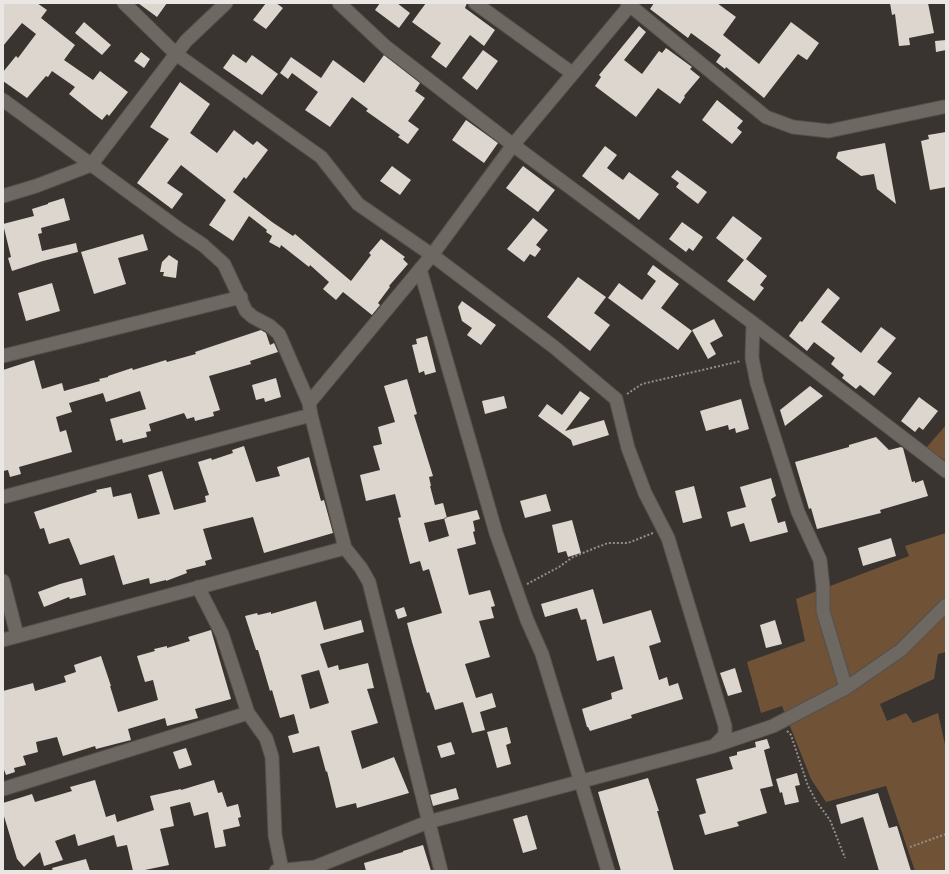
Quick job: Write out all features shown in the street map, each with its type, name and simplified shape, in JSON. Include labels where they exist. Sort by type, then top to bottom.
[{"type":"street","points":[[124,3],[176,54],[321,158],[358,204],[432,255],[554,347],[616,399],[628,448],[645,493],[668,538],[726,726],[725,735],[714,746]]},
{"type":"street","points":[[3,196],[36,186],[91,165],[186,41],[226,3]]},
{"type":"street","points":[[339,3],[386,47],[513,145],[753,322],[946,471]]},
{"type":"street","points":[[475,3],[572,73]]},
{"type":"street","points":[[3,498],[310,409],[432,255],[513,145],[630,4],[766,117],[793,127],[829,131],[943,107]]},
{"type":"street","points":[[3,100],[203,245],[224,264],[246,311],[253,317],[270,326],[279,334],[310,409],[345,548],[361,568],[369,582],[405,721],[440,871]]},
{"type":"street","points":[[420,269],[496,533],[527,620],[542,654],[608,871]]},
{"type":"street","points":[[3,356],[240,297]]},
{"type":"street","points":[[753,322],[752,358],[757,383],[798,512],[820,560],[823,587],[823,611],[846,688]]},
{"type":"street","points":[[3,640],[345,548]]},
{"type":"street","points":[[3,581],[17,635]]},
{"type":"street","points":[[198,587],[222,634],[248,713],[266,738],[272,757],[275,835],[279,871],[314,867],[428,822],[714,746],[773,726],[846,688],[901,650],[946,605]]},
{"type":"street","points":[[3,789],[248,713]]},
{"type":"path","points":[[616,399],[631,392],[642,384],[752,358]]},
{"type":"path","points":[[516,590],[559,567],[573,557],[608,543],[628,543],[664,529]]},
{"type":"path","points":[[773,726],[785,730],[792,735],[808,786],[816,802],[830,820],[845,858]]},
{"type":"path","points":[[910,847],[946,834]]},
{"type":"shaded area","points":[[946,425],[946,461],[926,448]]},
{"type":"shaded area","points":[[946,533],[946,652],[938,654],[934,679],[880,704],[887,721],[906,713],[913,723],[938,713],[946,749],[946,871],[915,871],[886,786],[826,802],[811,779],[782,706],[761,713],[747,662],[805,641],[796,599],[909,556],[905,546]]},
{"type":"building","points":[[3,3],[37,3],[47,10],[41,18],[75,45],[64,60],[93,80],[100,71],[128,92],[109,116],[107,114],[102,120],[94,114],[69,94],[75,87],[52,71],[27,98],[3,81],[3,72],[16,56],[18,58],[36,34],[22,23],[3,46]]},
{"type":"building","points":[[138,3],[167,3],[157,17]]},
{"type":"building","points":[[266,3],[276,3],[283,8],[266,29],[253,20]]},
{"type":"building","points":[[380,3],[397,3],[410,13],[399,28],[375,10]]},
{"type":"building","points":[[426,3],[467,3],[465,8],[495,30],[484,46],[470,35],[446,68],[431,57],[441,43],[412,22]]},
{"type":"building","points":[[654,3],[717,3],[736,17],[723,35],[759,64],[791,22],[819,43],[807,60],[798,54],[764,98],[726,67],[725,69],[716,62],[721,55],[691,33],[688,38],[650,9]]},
{"type":"building","points":[[890,3],[928,3],[934,33],[909,38],[910,45],[899,46],[895,14],[892,15]]},
{"type":"building","points":[[84,22],[111,45],[102,55],[75,33]]},
{"type":"building","points":[[639,26],[646,32],[624,60],[642,74],[659,51],[662,53],[666,48],[692,67],[690,69],[700,77],[684,96],[685,97],[680,104],[658,88],[636,117],[595,86],[601,77],[599,75]]},
{"type":"building","points":[[946,40],[946,50],[936,52],[935,41]]},
{"type":"building","points":[[483,50],[498,61],[477,90],[462,78]]},
{"type":"building","points":[[141,52],[150,59],[144,68],[134,61]]},
{"type":"building","points":[[233,54],[246,63],[252,55],[278,74],[262,95],[223,68]]},
{"type":"building","points":[[384,55],[420,83],[415,91],[425,98],[408,121],[419,129],[408,144],[398,137],[400,135],[366,111],[368,109],[352,97],[330,127],[305,110],[318,92],[292,73],[288,79],[280,73],[291,57],[321,78],[333,60],[364,83]]},
{"type":"building","points":[[180,82],[210,104],[190,133],[217,153],[234,130],[253,145],[257,141],[268,150],[246,179],[244,177],[233,192],[272,222],[293,236],[295,234],[351,281],[371,255],[369,253],[381,239],[405,257],[403,259],[408,264],[389,286],[390,287],[378,303],[380,305],[372,315],[343,292],[336,300],[323,289],[329,282],[310,265],[309,267],[281,245],[280,248],[269,242],[272,236],[266,232],[267,230],[249,216],[233,241],[209,225],[226,200],[181,165],[167,183],[183,194],[172,209],[137,183],[169,139],[150,127]]},
{"type":"building","points":[[717,100],[743,121],[737,128],[742,132],[732,144],[702,120]]},
{"type":"building","points":[[466,120],[498,143],[484,163],[452,140]]},
{"type":"building","points":[[946,132],[946,187],[930,190],[921,141],[929,139],[928,135]]},
{"type":"building","points":[[885,143],[896,204],[877,189],[874,174],[861,176],[836,158],[838,152]]},
{"type":"building","points":[[605,146],[617,155],[607,168],[623,180],[629,172],[659,194],[639,220],[582,176]]},
{"type":"building","points":[[392,166],[411,180],[400,195],[380,181]]},
{"type":"building","points":[[523,166],[555,190],[538,212],[506,188]]},
{"type":"building","points":[[677,170],[707,192],[698,204],[676,187],[679,183],[671,177]]},
{"type":"building","points":[[64,198],[70,220],[41,228],[42,233],[38,234],[42,251],[76,243],[78,252],[12,271],[8,258],[11,257],[3,224],[34,216],[32,209]]},
{"type":"building","points":[[733,216],[762,238],[746,259],[767,276],[760,285],[764,288],[754,301],[727,281],[744,260],[716,238]]},
{"type":"building","points":[[533,218],[548,230],[536,245],[541,249],[535,257],[530,254],[524,262],[507,249]]},
{"type":"building","points":[[682,222],[703,237],[693,251],[689,248],[686,252],[669,239]]},
{"type":"building","points":[[143,234],[148,250],[118,258],[126,284],[94,294],[81,252]]},
{"type":"building","points":[[169,255],[178,261],[176,278],[163,276],[164,272],[160,272],[162,262]]},
{"type":"building","points":[[653,265],[679,284],[661,308],[692,331],[678,350],[608,298],[619,283],[642,300],[656,281],[647,274]]},
{"type":"building","points":[[578,277],[606,297],[594,313],[610,325],[590,351],[547,317]]},
{"type":"building","points":[[52,283],[60,311],[26,321],[18,293]]},
{"type":"building","points":[[828,288],[840,298],[821,322],[861,353],[881,327],[896,338],[877,362],[892,373],[874,396],[860,385],[856,389],[842,378],[844,375],[831,364],[835,358],[814,342],[807,351],[789,336],[800,321],[802,322]]},
{"type":"building","points":[[462,301],[496,325],[481,345],[467,335],[472,328],[462,321],[458,307]]},
{"type":"building","points":[[714,319],[723,336],[710,343],[716,354],[708,359],[692,330]]},
{"type":"building","points":[[261,330],[266,333],[270,345],[274,343],[278,352],[250,361],[251,364],[209,376],[220,410],[213,412],[214,416],[195,421],[194,417],[187,419],[184,413],[149,424],[151,431],[146,432],[147,437],[123,443],[122,439],[116,441],[110,419],[146,409],[140,391],[106,402],[103,393],[69,403],[72,412],[56,417],[60,432],[66,430],[72,452],[19,467],[21,474],[10,477],[8,470],[3,471],[3,370],[34,360],[42,389],[62,383],[64,391],[100,381],[99,379],[132,368],[133,370],[166,360],[167,362],[196,354],[195,352]]},
{"type":"building","points":[[427,336],[436,372],[425,375],[424,371],[419,373],[412,345],[417,344],[416,339]]},
{"type":"building","points":[[276,378],[281,397],[265,402],[264,398],[256,400],[252,385]]},
{"type":"building","points":[[407,379],[417,414],[414,415],[433,476],[429,477],[435,505],[443,503],[447,517],[477,510],[480,519],[473,521],[475,531],[473,532],[476,544],[457,549],[469,595],[490,590],[495,606],[491,607],[494,618],[479,621],[490,657],[465,664],[476,698],[492,693],[496,707],[480,712],[485,730],[472,733],[463,702],[435,710],[429,692],[427,693],[407,623],[442,613],[429,569],[423,571],[420,561],[410,564],[398,518],[401,517],[395,494],[366,501],[360,475],[380,470],[373,446],[382,444],[378,427],[395,422],[384,386]],"holes":[[[444,519],[449,536],[429,542],[424,523]]]},
{"type":"building","points":[[810,386],[823,396],[785,426],[780,410]]},
{"type":"building","points":[[580,391],[590,398],[565,431],[604,420],[609,435],[573,446],[571,440],[538,416],[547,404],[562,415]]},
{"type":"building","points":[[504,396],[507,408],[485,414],[482,401]]},
{"type":"building","points":[[919,397],[938,411],[923,430],[919,427],[915,432],[901,421]]},
{"type":"building","points":[[741,399],[749,429],[736,433],[735,428],[729,430],[728,425],[706,431],[700,411]]},
{"type":"building","points":[[876,437],[889,450],[901,447],[903,448],[912,482],[915,481],[915,483],[923,480],[928,496],[880,510],[881,513],[817,529],[811,508],[809,509],[795,462],[849,447],[849,445]]},
{"type":"building","points":[[244,446],[256,482],[280,476],[277,467],[309,457],[321,501],[324,500],[333,533],[264,553],[253,517],[203,529],[212,559],[205,561],[206,565],[186,570],[187,573],[166,581],[150,584],[149,578],[123,585],[114,555],[80,565],[69,538],[49,544],[44,528],[40,529],[34,512],[97,492],[96,490],[111,487],[113,497],[131,493],[138,519],[160,514],[148,475],[162,471],[174,510],[206,502],[205,496],[209,495],[198,462],[211,458],[212,460],[233,453],[232,450]]},
{"type":"building","points":[[771,478],[776,496],[771,499],[778,523],[785,521],[788,532],[750,542],[744,523],[731,527],[727,512],[746,507],[740,487]]},
{"type":"building","points":[[694,486],[702,518],[683,523],[675,491]]},
{"type":"building","points":[[546,494],[551,511],[525,518],[520,501]]},
{"type":"building","points":[[572,520],[581,553],[568,557],[566,551],[558,553],[552,525]]},
{"type":"building","points":[[891,538],[896,556],[863,566],[858,548]]},
{"type":"building","points":[[82,578],[86,595],[70,599],[69,597],[44,607],[38,592]]},
{"type":"building","points":[[593,589],[603,624],[651,610],[661,642],[649,646],[659,680],[667,677],[669,686],[678,683],[683,699],[631,715],[632,718],[590,731],[587,727],[582,709],[612,699],[611,693],[623,689],[614,656],[597,661],[586,619],[581,620],[577,608],[545,617],[541,604]]},
{"type":"building","points":[[316,601],[324,630],[361,620],[364,632],[320,644],[328,668],[338,665],[339,670],[368,663],[374,688],[367,689],[378,723],[351,731],[362,769],[394,757],[409,793],[357,808],[356,803],[336,808],[319,746],[293,753],[288,736],[299,733],[294,714],[280,718],[272,690],[270,691],[258,650],[256,650],[245,616],[257,613],[258,615],[271,612],[271,614]],"holes":[[[319,670],[329,703],[310,709],[301,675]]]},
{"type":"building","points":[[404,607],[407,616],[398,619],[395,610]]},
{"type":"building","points":[[775,620],[782,644],[766,648],[760,625]]},
{"type":"building","points":[[211,630],[231,699],[195,709],[198,718],[167,726],[165,718],[128,729],[131,740],[96,749],[95,746],[63,756],[57,737],[36,742],[38,752],[23,756],[26,765],[14,768],[15,772],[6,775],[3,767],[3,691],[33,683],[35,691],[66,682],[64,676],[76,672],[74,665],[101,656],[118,712],[158,700],[153,680],[145,682],[137,656],[155,651],[154,649],[167,646],[167,648],[190,641],[188,637]]},
{"type":"building","points":[[735,668],[742,692],[728,696],[720,673]]},
{"type":"building","points":[[507,727],[511,743],[506,745],[511,764],[497,768],[487,732]]},
{"type":"building","points":[[767,739],[770,748],[764,750],[773,786],[760,789],[767,813],[737,822],[739,826],[705,835],[699,815],[706,813],[696,779],[733,769],[729,757],[737,755],[737,752],[756,747],[755,742]]},
{"type":"building","points":[[451,742],[455,754],[441,758],[437,746]]},
{"type":"building","points":[[186,748],[192,765],[179,769],[173,752]]},
{"type":"building","points":[[797,773],[800,785],[795,786],[799,802],[785,805],[782,792],[780,793],[776,779]]},
{"type":"building","points":[[648,778],[659,811],[657,811],[674,871],[621,871],[598,792]]},
{"type":"building","points":[[95,780],[106,817],[115,814],[117,822],[154,810],[150,796],[181,790],[214,780],[218,793],[222,792],[227,807],[238,804],[241,817],[238,818],[240,826],[223,830],[226,846],[215,848],[208,812],[194,816],[190,802],[170,807],[174,826],[160,829],[169,865],[133,871],[127,845],[117,847],[114,835],[78,846],[75,834],[55,841],[63,860],[44,866],[40,852],[24,867],[17,859],[3,813],[3,803],[32,794],[35,802],[72,791],[70,787]]},
{"type":"building","points":[[456,788],[459,799],[433,806],[430,795]]},
{"type":"building","points":[[878,793],[889,828],[897,826],[911,871],[879,871],[863,817],[841,824],[836,805]]},
{"type":"building","points":[[527,815],[537,849],[523,853],[513,819]]},
{"type":"building","points":[[423,845],[431,871],[366,871],[364,863]]},
{"type":"building","points":[[86,859],[90,871],[53,871],[52,868]]}]
